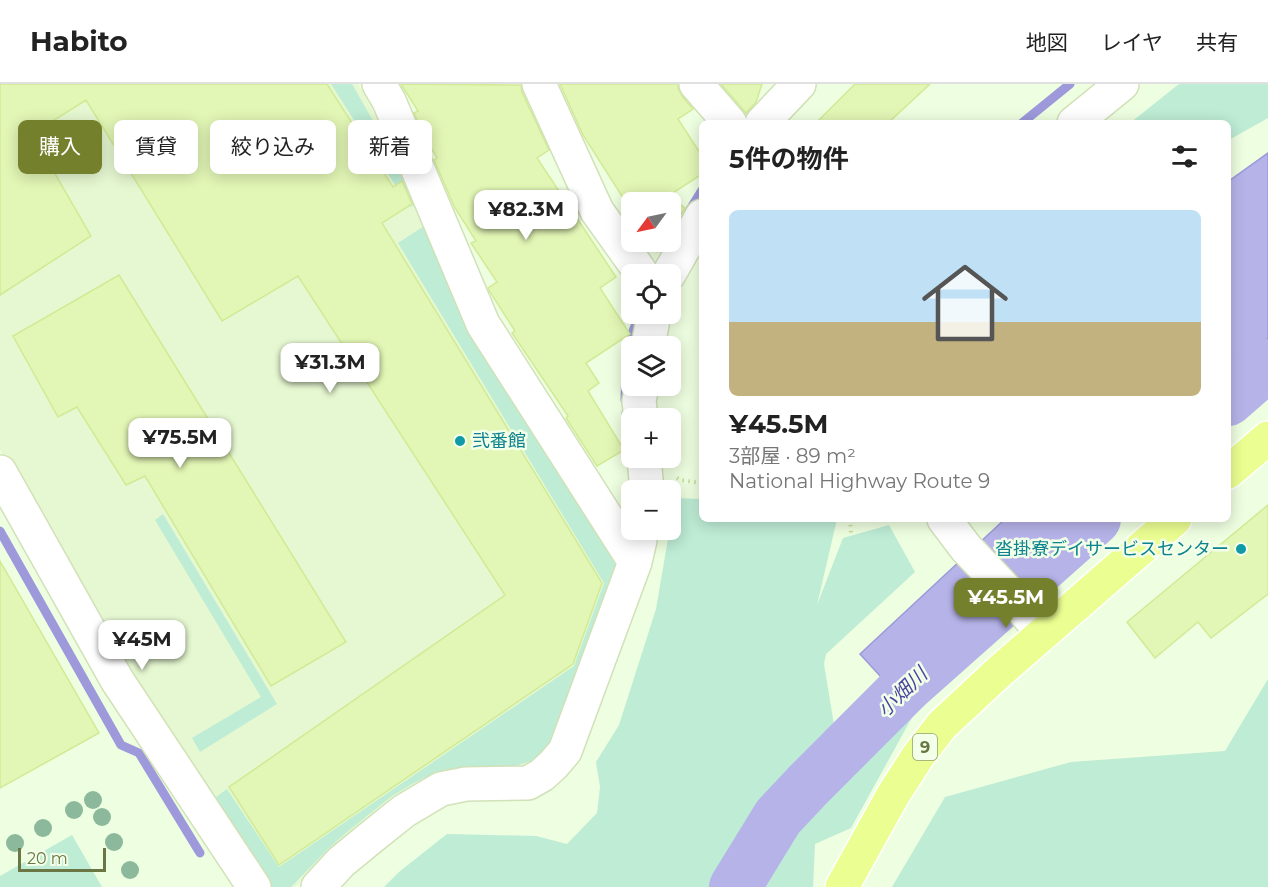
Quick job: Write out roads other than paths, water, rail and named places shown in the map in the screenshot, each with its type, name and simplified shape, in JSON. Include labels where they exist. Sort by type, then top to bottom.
[{"type":"highway","points":[[1231,469],[1268,438]]},
{"type":"highway","name":"9","points":[[842,887],[893,795],[924,748],[950,718],[1172,522]]},
{"type":"street","points":[[379,84],[389,101],[483,324],[635,562]]},
{"type":"street","points":[[539,84],[597,211],[635,264]]},
{"type":"street","points":[[696,84],[727,120]]},
{"type":"street","points":[[765,120],[799,84]]},
{"type":"street","points":[[1078,120],[1122,84]]},
{"type":"street","points":[[675,264],[699,221]]},
{"type":"street","points":[[0,472],[117,680],[254,887]]},
{"type":"street","points":[[946,522],[966,548],[1008,592],[1043,634]]},
{"type":"street","points":[[318,887],[341,862],[396,818],[441,789],[466,784],[528,783],[553,765],[565,751],[635,562],[640,540]]},
{"type":"water","points":[[1268,153],[1268,338],[1231,373],[1231,180]]},
{"type":"water","points":[[1002,522],[1071,522],[892,689],[860,654]]},
{"type":"waterway","points":[[1026,120],[1070,84]]},
{"type":"waterway","points":[[689,211],[699,195]]},
{"type":"waterway","points":[[625,400],[628,344],[636,324]]},
{"type":"waterway","name":"小畑川","points":[[1231,397],[1268,365]]},
{"type":"waterway","name":"小畑川","points":[[735,887],[778,817],[809,784],[907,686],[1092,522]]},
{"type":"waterway","points":[[0,531],[121,745],[139,753],[200,853]]},
{"type":"place","name":"弐番館","points":[[460,441]]},
{"type":"place","name":"沓掛寮デイサービスセンター","points":[[1241,549]]}]
